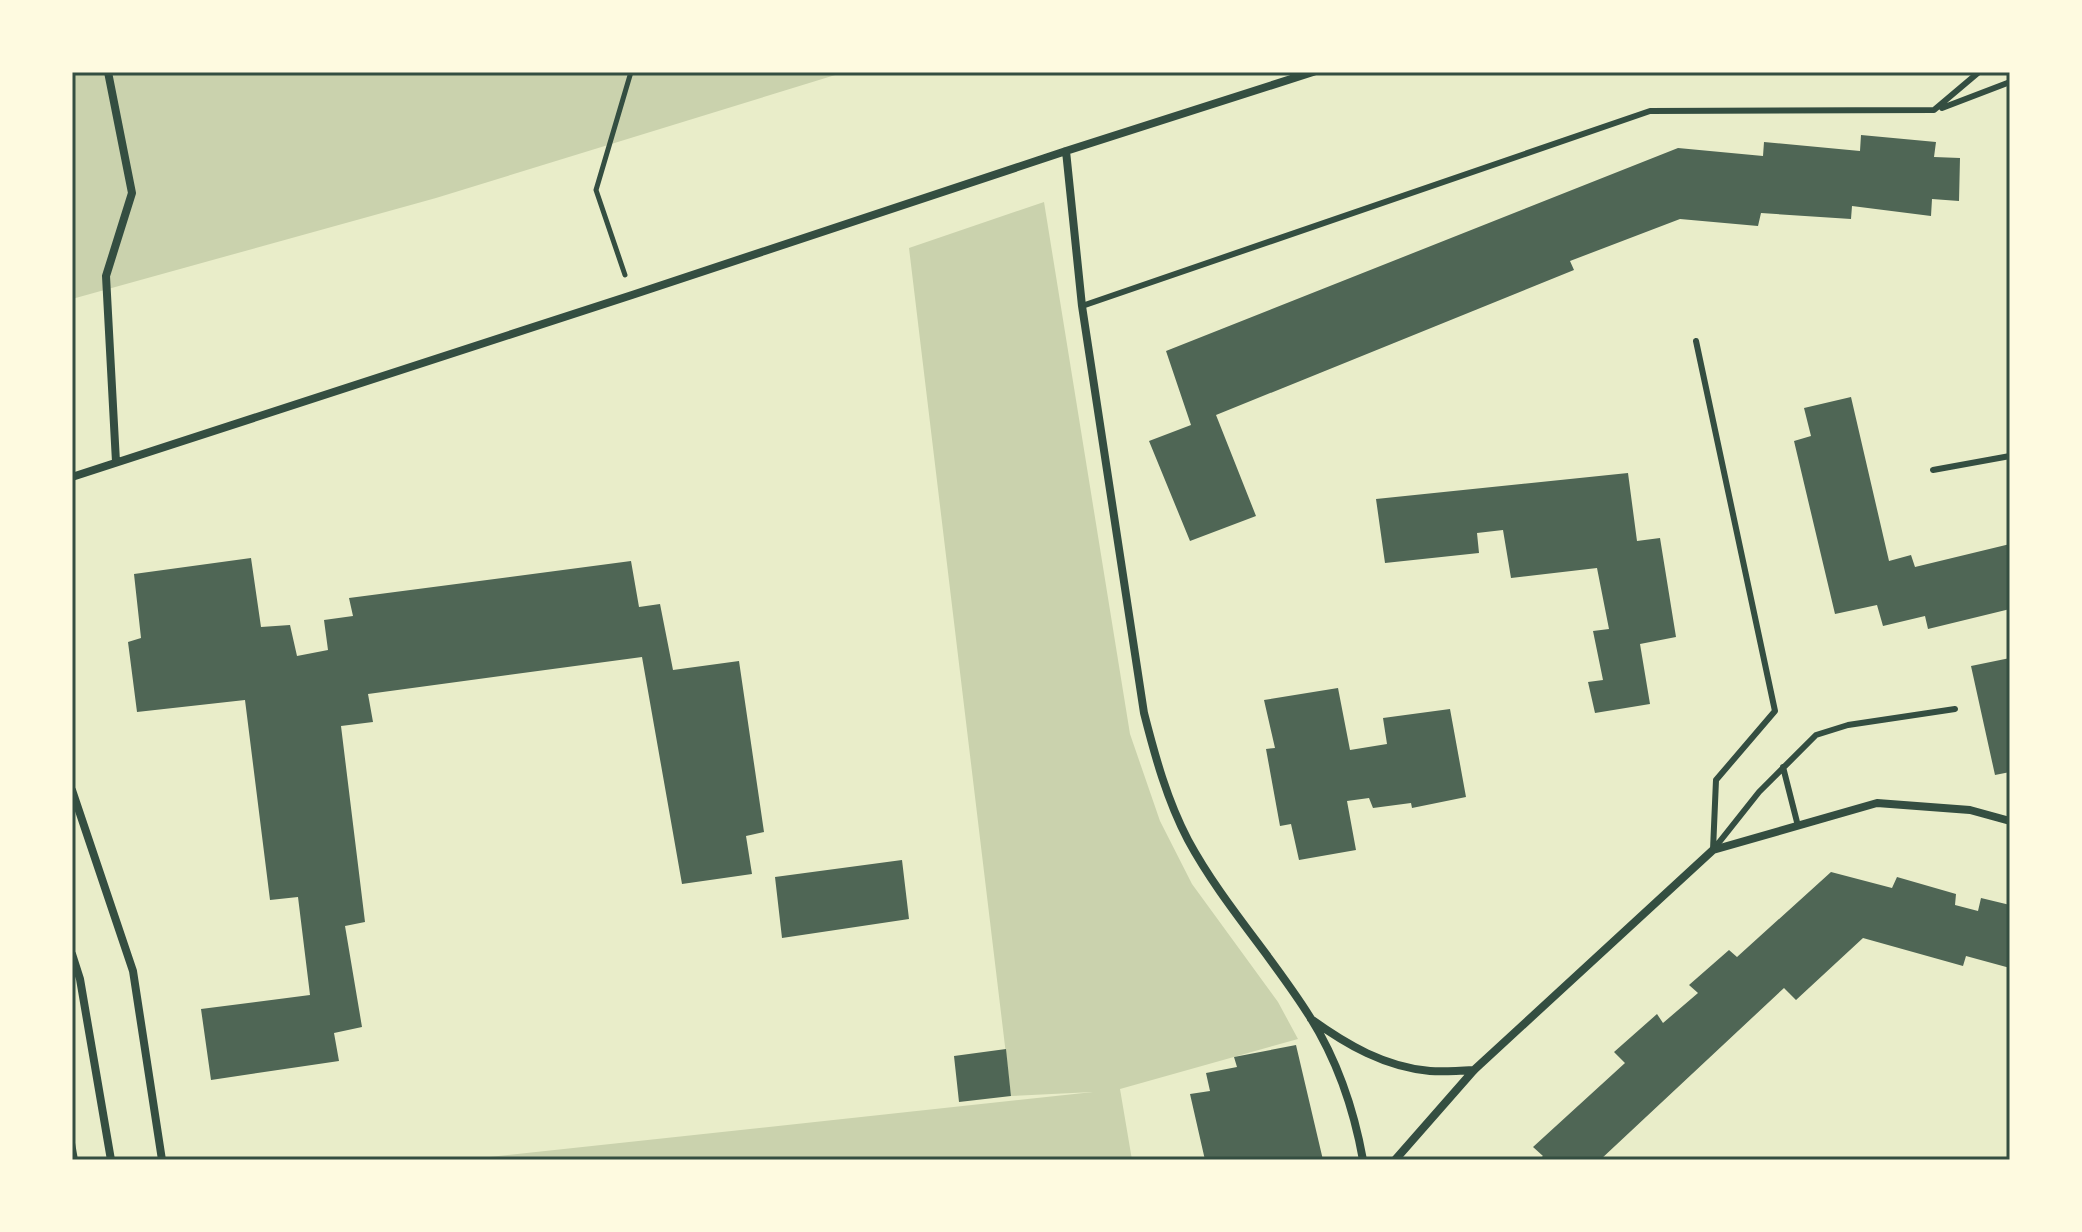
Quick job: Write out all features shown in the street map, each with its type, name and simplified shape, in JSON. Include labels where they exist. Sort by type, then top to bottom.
[{"type":"street","points":[[108,72],[132,193],[106,276],[116,462]]},
{"type":"street","points":[[72,477],[1313,72]]},
{"type":"street","points":[[1066,151],[1082,306],[1144,713],[1156,758],[1169,799],[1189,840],[1311,1018],[1345,1092],[1358,1131],[1363,1160]]},
{"type":"street","points":[[72,790],[133,971],[162,1160]]},
{"type":"street","points":[[1395,1160],[1474,1070],[1713,850],[1877,803],[1970,810],[2010,821]]},
{"type":"street","points":[[72,954],[80,979],[111,1160]]},
{"type":"street","points":[[1311,1018],[1358,1050],[1395,1064],[1432,1071],[1474,1070]]},
{"type":"lane","points":[[1934,110],[1979,72]]},
{"type":"lane","points":[[1082,306],[1650,111],[1934,110],[2010,82]]},
{"type":"lane","points":[[1696,341],[1775,711],[1716,780],[1713,850]]},
{"type":"lane","points":[[1933,470],[2010,456]]},
{"type":"lane","points":[[1713,850],[1759,792],[1816,735],[1848,725],[1955,709]]},
{"type":"lane","points":[[1783,767],[1798,826]]},
{"type":"lane","points":[[72,1143],[75,1160]]},
{"type":"path","points":[[631,72],[596,190],[632,295]]},
{"type":"green space","points":[[72,72],[845,72],[436,198],[72,299]]},
{"type":"green space","points":[[1044,202],[1130,734],[1160,821],[1192,884],[1278,1002],[1298,1039],[1120,1089],[1132,1160],[462,1160],[1093,1092],[1011,1096],[909,248]]},
{"type":"building","points":[[1861,135],[1936,142],[1934,157],[1960,158],[1959,201],[1932,199],[1931,216],[1852,206],[1851,219],[1761,213],[1758,226],[1680,219],[1570,261],[1574,270],[1216,415],[1256,516],[1190,541],[1149,441],[1191,425],[1166,351],[1678,148],[1763,156],[1764,142],[1860,151]]},
{"type":"building","points":[[1851,397],[1889,561],[1911,555],[1915,567],[2010,544],[2010,609],[1928,629],[1925,616],[1883,626],[1877,605],[1835,614],[1794,441],[1811,436],[1804,408]]},
{"type":"building","points":[[1628,473],[1637,541],[1660,538],[1676,637],[1640,644],[1650,704],[1595,713],[1588,682],[1603,680],[1593,631],[1609,629],[1597,568],[1511,578],[1503,530],[1477,533],[1479,553],[1385,563],[1376,499]]},
{"type":"building","points":[[251,558],[261,627],[290,625],[297,656],[328,650],[324,620],[353,616],[349,598],[631,561],[639,607],[660,604],[673,670],[739,661],[764,832],[746,836],[752,874],[682,884],[642,657],[368,694],[373,722],[341,726],[365,922],[345,926],[362,1027],[334,1033],[339,1061],[211,1080],[201,1009],[310,995],[298,897],[270,900],[245,700],[137,712],[128,642],[141,638],[134,574]]},
{"type":"building","points":[[2010,658],[2010,772],[1995,775],[1971,666]]},
{"type":"building","points":[[1338,688],[1350,750],[1387,744],[1383,718],[1450,709],[1466,797],[1412,808],[1411,803],[1373,808],[1369,798],[1347,801],[1356,850],[1299,860],[1291,824],[1280,826],[1266,749],[1275,748],[1264,700]]},
{"type":"building","points":[[902,860],[909,919],[782,938],[775,877]]},
{"type":"building","points":[[1831,872],[1892,888],[1897,877],[1956,894],[1955,905],[1978,911],[1981,898],[2010,905],[2010,968],[1966,956],[1963,966],[1863,938],[1796,1000],[1784,988],[1600,1160],[1538,1160],[1543,1156],[1533,1147],[1625,1063],[1614,1052],[1657,1014],[1663,1023],[1698,993],[1689,985],[1729,950],[1737,957]]},
{"type":"building","points":[[1296,1045],[1323,1160],[1205,1160],[1190,1094],[1210,1091],[1206,1073],[1237,1067],[1234,1057]]},
{"type":"building","points":[[1006,1049],[1011,1096],[959,1102],[954,1056]]}]
